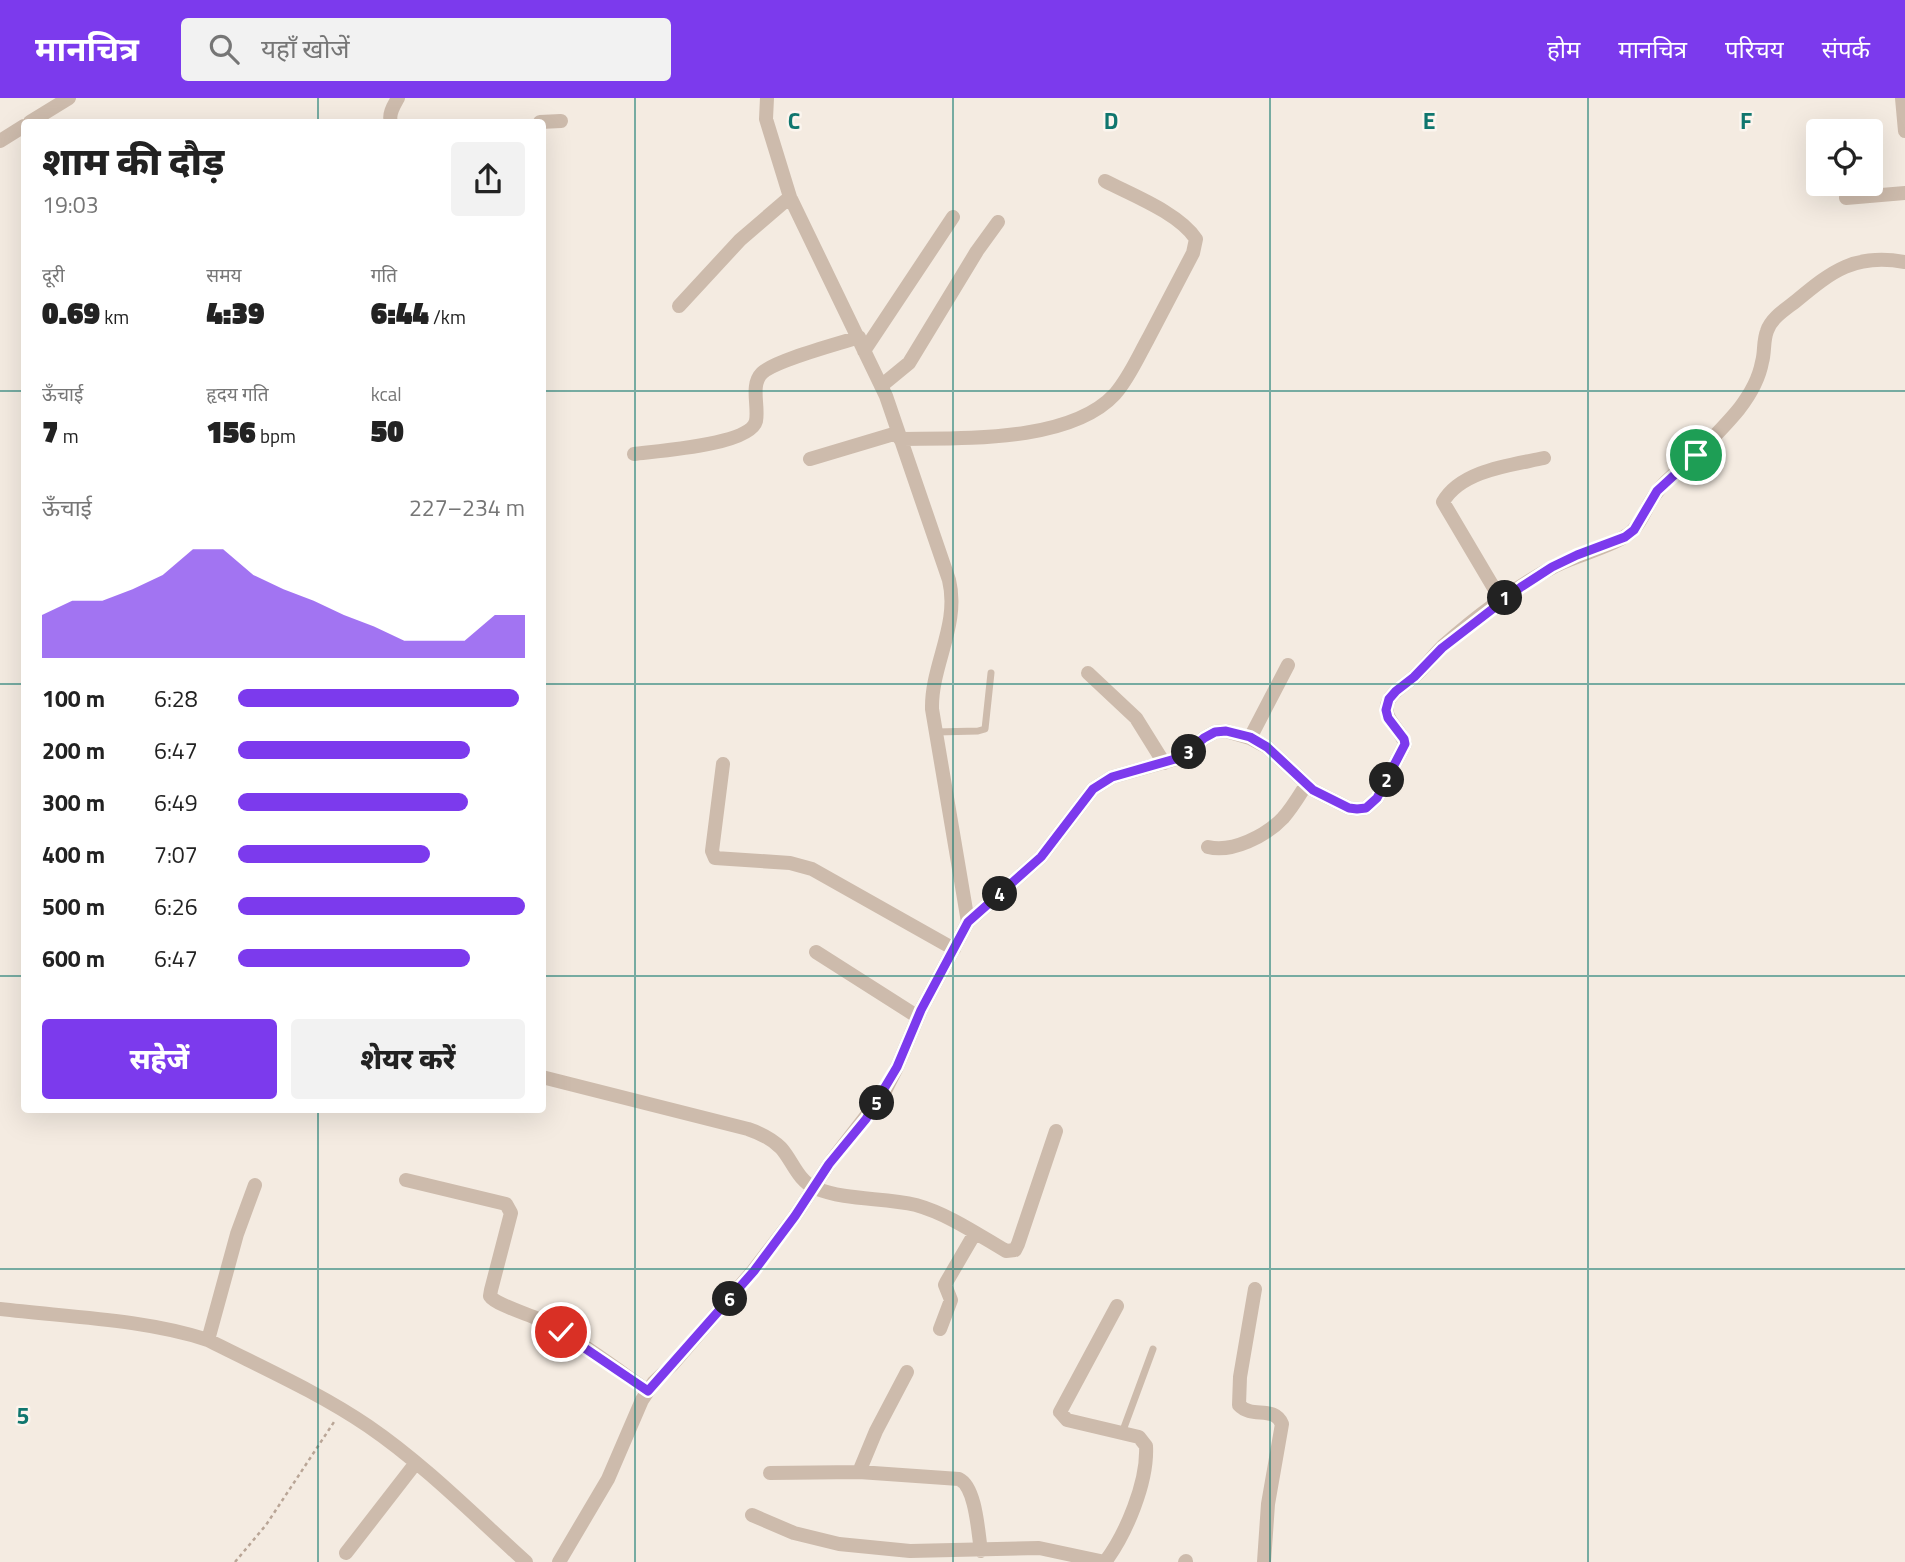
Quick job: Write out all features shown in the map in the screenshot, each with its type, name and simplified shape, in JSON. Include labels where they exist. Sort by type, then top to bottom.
[{"type":"street","points":[[35,119],[69,98]]},
{"type":"street","points":[[390,119],[398,98]]},
{"type":"street","points":[[767,98],[766,118],[790,197],[881,386],[953,595],[953,610],[931,689],[968,922]]},
{"type":"street","points":[[1902,98],[1905,131]]},
{"type":"street","points":[[546,122],[561,121]]},
{"type":"street","points":[[0,141],[21,128]]},
{"type":"street","points":[[810,458],[898,436],[1003,437],[1039,431],[1080,417],[1102,405],[1115,393],[1129,374],[1193,253],[1196,239],[1186,227],[1162,211],[1105,181]]},
{"type":"street","points":[[1846,198],[1905,193]]},
{"type":"street","points":[[679,306],[740,240],[790,197]]},
{"type":"street","points":[[634,454],[707,444],[752,429],[756,420],[758,380],[763,372],[781,363],[862,344],[953,217]]},
{"type":"street","points":[[881,386],[909,363],[977,251],[998,222]]},
{"type":"street","points":[[559,1562],[607,1479],[648,1391],[754,1271],[884,1093],[918,1017],[968,922],[1041,857],[1093,789],[1112,777],[1182,757],[1215,732],[1226,731],[1250,737],[1267,747],[1306,785],[1349,808],[1357,809],[1372,803],[1405,744],[1388,718],[1386,710],[1389,699],[1442,648],[1502,600],[1552,567],[1625,537],[1634,530],[1657,491],[1696,455],[1739,409],[1755,384],[1762,363],[1767,330],[1782,312],[1822,279],[1842,267],[1863,261],[1888,259],[1905,262]]},
{"type":"street","points":[[1502,600],[1443,502],[1451,491],[1474,477],[1544,458]]},
{"type":"street","points":[[1250,737],[1288,665]]},
{"type":"street","points":[[1088,673],[1136,718],[1164,764]]},
{"type":"street","points":[[723,764],[712,850],[715,858],[790,863],[811,869],[954,949]]},
{"type":"street","points":[[1208,847],[1219,850],[1229,848],[1265,832],[1282,820],[1306,785]]},
{"type":"street","points":[[816,952],[918,1017]]},
{"type":"street","points":[[546,1078],[758,1133],[781,1148],[798,1172],[814,1187],[840,1194],[914,1205],[935,1212],[1006,1251],[1015,1250],[1056,1131]]},
{"type":"street","points":[[406,1180],[506,1204],[511,1213],[489,1296],[493,1301],[515,1308],[561,1332],[648,1391]]},
{"type":"street","points":[[208,1340],[237,1234],[255,1185]]},
{"type":"street","points":[[940,1329],[951,1300],[945,1285],[975,1233]]},
{"type":"street","points":[[1255,1289],[1240,1377],[1239,1405],[1248,1412],[1277,1415],[1282,1424],[1268,1504],[1264,1562]]},
{"type":"street","points":[[752,1515],[794,1533],[839,1544],[910,1551],[1039,1548],[1105,1562],[1126,1529],[1146,1446],[1139,1437],[1066,1420],[1060,1412],[1117,1306]]},
{"type":"street","points":[[0,1310],[154,1327],[208,1340],[368,1427],[415,1464],[526,1562]]},
{"type":"street","points":[[859,1472],[876,1431],[907,1372]]},
{"type":"street","points":[[346,1553],[415,1464]]},
{"type":"street","points":[[770,1473],[859,1472],[954,1478],[964,1481],[970,1490],[981,1551]]},
{"type":"lane","points":[[936,732],[978,732],[985,729],[990,673]]},
{"type":"lane","points":[[1122,1433],[1153,1349]]},
{"type":"path","points":[[235,1562],[266,1525],[341,1410]]},
{"type":"route","points":[[561,1332],[648,1391],[754,1271],[829,1164],[884,1093],[921,1010],[968,922],[1041,857],[1093,789],[1112,777],[1182,757],[1204,738],[1215,732],[1226,731],[1250,737],[1267,747],[1304,784],[1325,797],[1349,808],[1366,808],[1377,798],[1405,744],[1388,718],[1386,710],[1389,699],[1396,691],[1442,648],[1521,587],[1552,567],[1625,537],[1634,530],[1657,491],[1696,455]]}]
